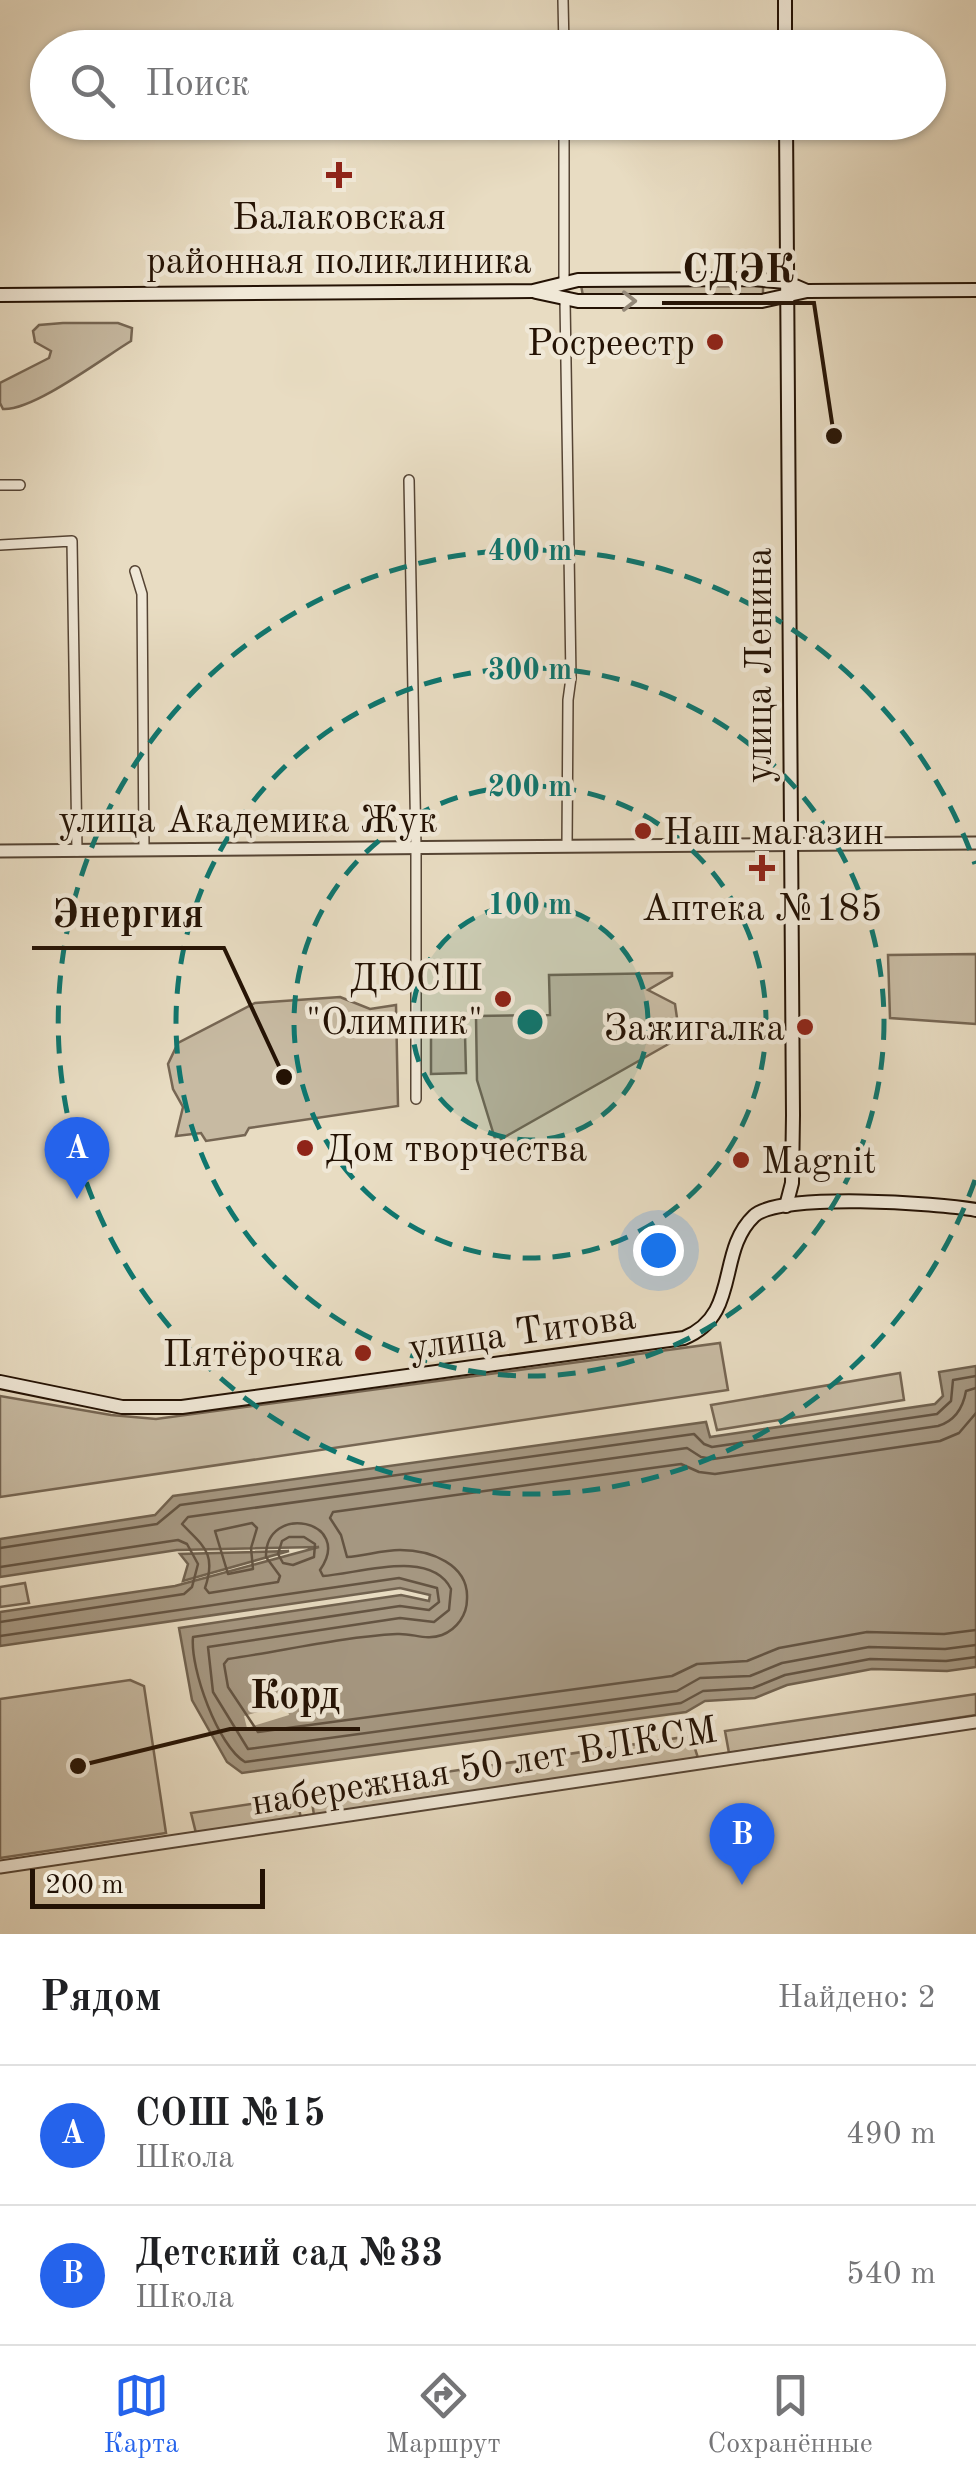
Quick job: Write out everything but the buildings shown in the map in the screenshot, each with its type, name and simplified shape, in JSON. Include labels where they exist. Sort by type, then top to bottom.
[{"type":"main road","points":[[785,0],[785,30]]},
{"type":"main road","name":"улица Ленина","points":[[786,140],[793,1168],[786,1206]]},
{"type":"main road","points":[[0,295],[533,291],[564,283],[752,278],[786,282],[807,291]]},
{"type":"main road","points":[[564,283],[564,300]]},
{"type":"main road","points":[[533,291],[564,300],[762,302],[807,291],[976,290]]},
{"type":"main road","name":"улица Титова","points":[[0,1382],[122,1407],[182,1408],[684,1338],[700,1332],[712,1320],[749,1221],[762,1210],[884,1202],[976,1210]]},
{"type":"street","points":[[563,0],[564,30]]},
{"type":"street","points":[[564,140],[564,283]]},
{"type":"street","points":[[564,300],[571,678],[567,846]]},
{"type":"street","points":[[409,480],[416,1100]]},
{"type":"street","points":[[0,485],[20,485]]},
{"type":"street","points":[[0,545],[72,540],[77,851]]},
{"type":"street","points":[[135,570],[142,594],[144,850]]},
{"type":"street","name":"улица Академика Жук","points":[[0,852],[976,843]]},
{"type":"street","name":"набережная 50 лет ВЛКСМ","points":[[0,1867],[976,1722]]},
{"type":"shaded area","points":[[581,285],[763,285],[763,294],[583,296]]},
{"type":"shaded area","points":[[118,323],[132,328],[131,341],[49,393],[3,409],[0,383],[49,358],[51,351],[35,342],[33,331],[39,325]]},
{"type":"shaded area","points":[[976,954],[976,1024],[890,1018],[888,955]]},
{"type":"shaded area","points":[[672,973],[648,990],[675,1004],[677,1018],[672,1042],[496,1142],[477,1080],[476,1016],[550,1015],[549,975]]},
{"type":"shaded area","points":[[340,997],[370,1009],[396,1005],[398,1106],[249,1128],[245,1135],[206,1141],[201,1133],[176,1136],[183,1107],[173,1089],[168,1064],[178,1043],[255,1003]]},
{"type":"shaded area","points":[[465,1034],[466,1073],[431,1074],[431,1035]]},
{"type":"shaded area","points":[[720,1343],[728,1390],[0,1497],[0,1396],[156,1419]]},
{"type":"shaded area","points":[[900,1373],[904,1400],[717,1430],[711,1405]]},
{"type":"shaded area","points":[[25,1583],[29,1603],[0,1607],[0,1587]]},
{"type":"shaded area","points":[[130,1680],[144,1686],[166,1833],[0,1858],[0,1699]]},
{"type":"shaded area","points":[[976,1694],[976,1715],[729,1753],[725,1731]]},
{"type":"shaded area","points":[[691,1736],[698,1758],[340,1813],[337,1788]]},
{"type":"shaded area","points":[[331,1793],[334,1812],[314,1815],[311,1796]]},
{"type":"shaded area","points":[[297,1797],[301,1819],[196,1833],[191,1813]]},
{"type":"water","points":[[976,1366],[976,1667],[947,1671],[872,1669],[787,1685],[755,1698],[705,1701],[686,1712],[242,1773],[227,1762],[192,1700],[179,1628],[401,1595],[429,1601],[430,1595],[400,1588],[0,1646],[0,1612],[175,1586],[319,1547],[177,1550],[0,1577],[0,1539],[155,1515],[173,1496],[706,1422],[710,1437],[935,1404],[943,1396],[939,1372]]},
{"type":"water","points":[[289,1551],[183,1581],[188,1564],[180,1554]]},
{"type":"pier","points":[[286,1704],[289,1715],[247,1728],[244,1716]]},
{"type":"place","name":"Балаковская районная поликлиника","points":[[339,175]]},
{"type":"place","name":"Росреестр","points":[[715,342]]},
{"type":"place","name":"СДЭК","points":[[834,436]]},
{"type":"place","name":"Наш магазин","points":[[643,831]]},
{"type":"place","name":"Аптека №185","points":[[762,868]]},
{"type":"place","name":"ДЮСШ \"Олимпик\"","points":[[503,999]]},
{"type":"place","name":"Зажигалка","points":[[805,1027]]},
{"type":"place","name":"Энергия","points":[[284,1077]]},
{"type":"place","name":"Дом творчества","points":[[305,1148]]},
{"type":"place","name":"Magnit","points":[[741,1160]]},
{"type":"place","name":"СОШ №15","points":[[77,1199]]},
{"type":"place","name":"Пятёрочка","points":[[363,1353]]},
{"type":"place","name":"Корд","points":[[78,1766]]},
{"type":"place","name":"Детский сад №33","points":[[742,1885]]}]
